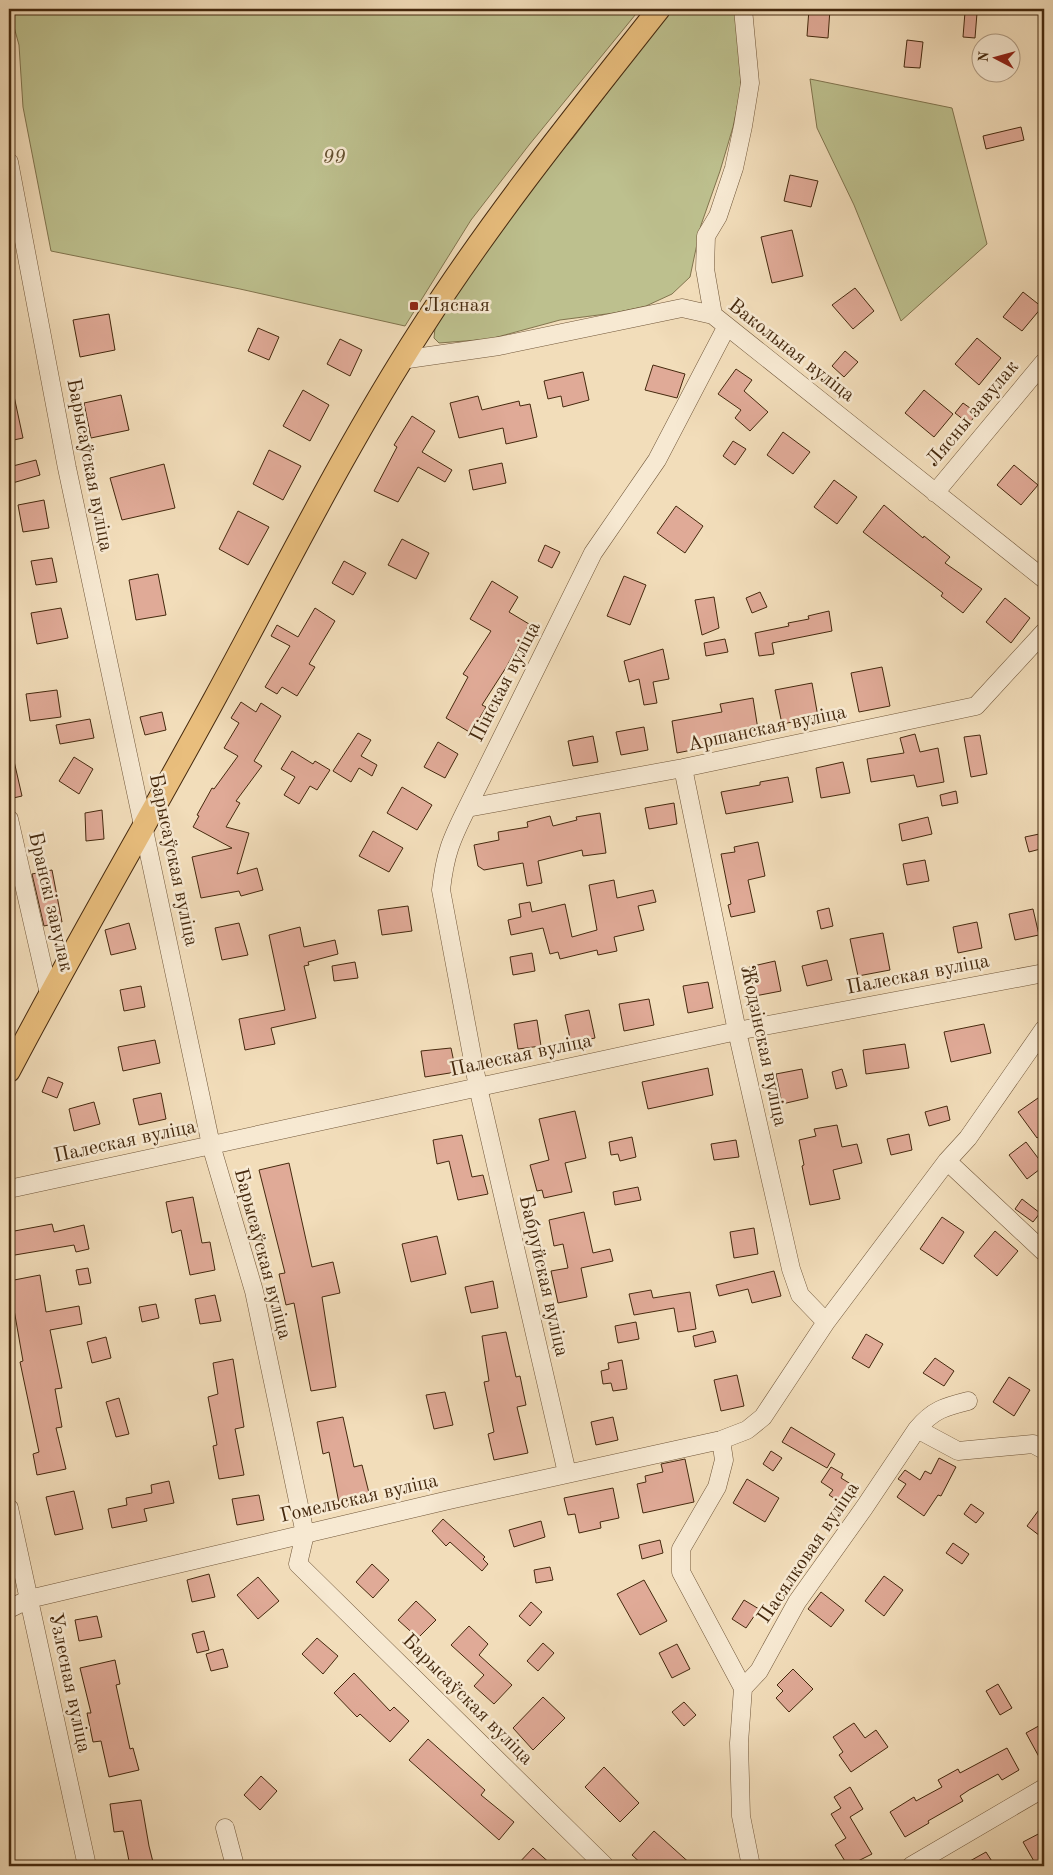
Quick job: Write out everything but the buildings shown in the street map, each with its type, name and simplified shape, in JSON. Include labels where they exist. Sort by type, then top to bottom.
[{"type":"main road","points":[[9,1071],[49,994],[144,829],[401,360],[491,224],[659,9]]},
{"type":"street","points":[[713,315],[705,269],[706,236],[718,216],[734,168],[743,126],[750,83],[743,9]]},
{"type":"street","name":"Барысаўская вуліца","points":[[9,162],[67,468],[211,1145],[254,1291],[305,1534],[298,1564]]},
{"type":"street","name":"Вакольная вуліца","points":[[401,360],[499,346],[682,308],[713,315],[1044,579]]},
{"type":"street","name":"Пінская вуліца","points":[[478,1087],[441,890],[447,849],[593,553],[657,460],[727,326]]},
{"type":"street","name":"Лясны завулак","points":[[935,493],[1044,362]]},
{"type":"street","name":"Аршанская вуліца","points":[[467,808],[683,768],[976,706],[1044,632]]},
{"type":"street","name":"Жодзінская вуліца","points":[[683,768],[737,1031],[791,1269],[800,1295],[826,1322]]},
{"type":"street","name":"Бранскі завулак","points":[[9,820],[49,994]]},
{"type":"street","name":"Палеская вуліца","points":[[9,1189],[737,1031],[1044,973]]},
{"type":"street","name":"Гомельская вуліца","points":[[9,1609],[29,1598],[567,1473],[721,1440],[747,1430],[763,1416],[826,1322],[947,1161],[968,1138],[1044,1029]]},
{"type":"street","name":"Бабруйская вуліца","points":[[478,1087],[567,1473]]},
{"type":"street","points":[[947,1161],[1044,1252]]},
{"type":"street","name":"Пасялковая вуліца","points":[[743,1688],[758,1671],[798,1602],[917,1429],[928,1415],[944,1407],[968,1401]]},
{"type":"street","points":[[917,1429],[958,1451],[1033,1444],[1044,1450]]},
{"type":"street","points":[[721,1440],[724,1460],[718,1486],[681,1549],[681,1572],[743,1688],[739,1743],[741,1816],[752,1866]]},
{"type":"street","name":"Узлесная вуліца","points":[[9,1508],[87,1866]]},
{"type":"street","name":"Барысаўская вуліца","points":[[273,1541],[605,1866]]},
{"type":"street","points":[[912,1866],[1044,1788]]},
{"type":"street","points":[[225,1828],[235,1866]]},
{"type":"green space","name":"99","points":[[9,9],[640,9],[529,145],[471,220],[405,326],[240,289],[51,251],[23,107],[19,45]]},
{"type":"green space","points":[[671,9],[737,9],[741,88],[733,127],[701,225],[690,277],[672,294],[646,306],[614,313],[560,320],[490,339],[439,343],[434,338],[435,328],[530,185],[573,138]]},
{"type":"green space","points":[[810,79],[952,108],[987,244],[901,321],[854,205],[817,128]]},
{"type":"place","name":"Лясная","points":[[414,306]]}]
